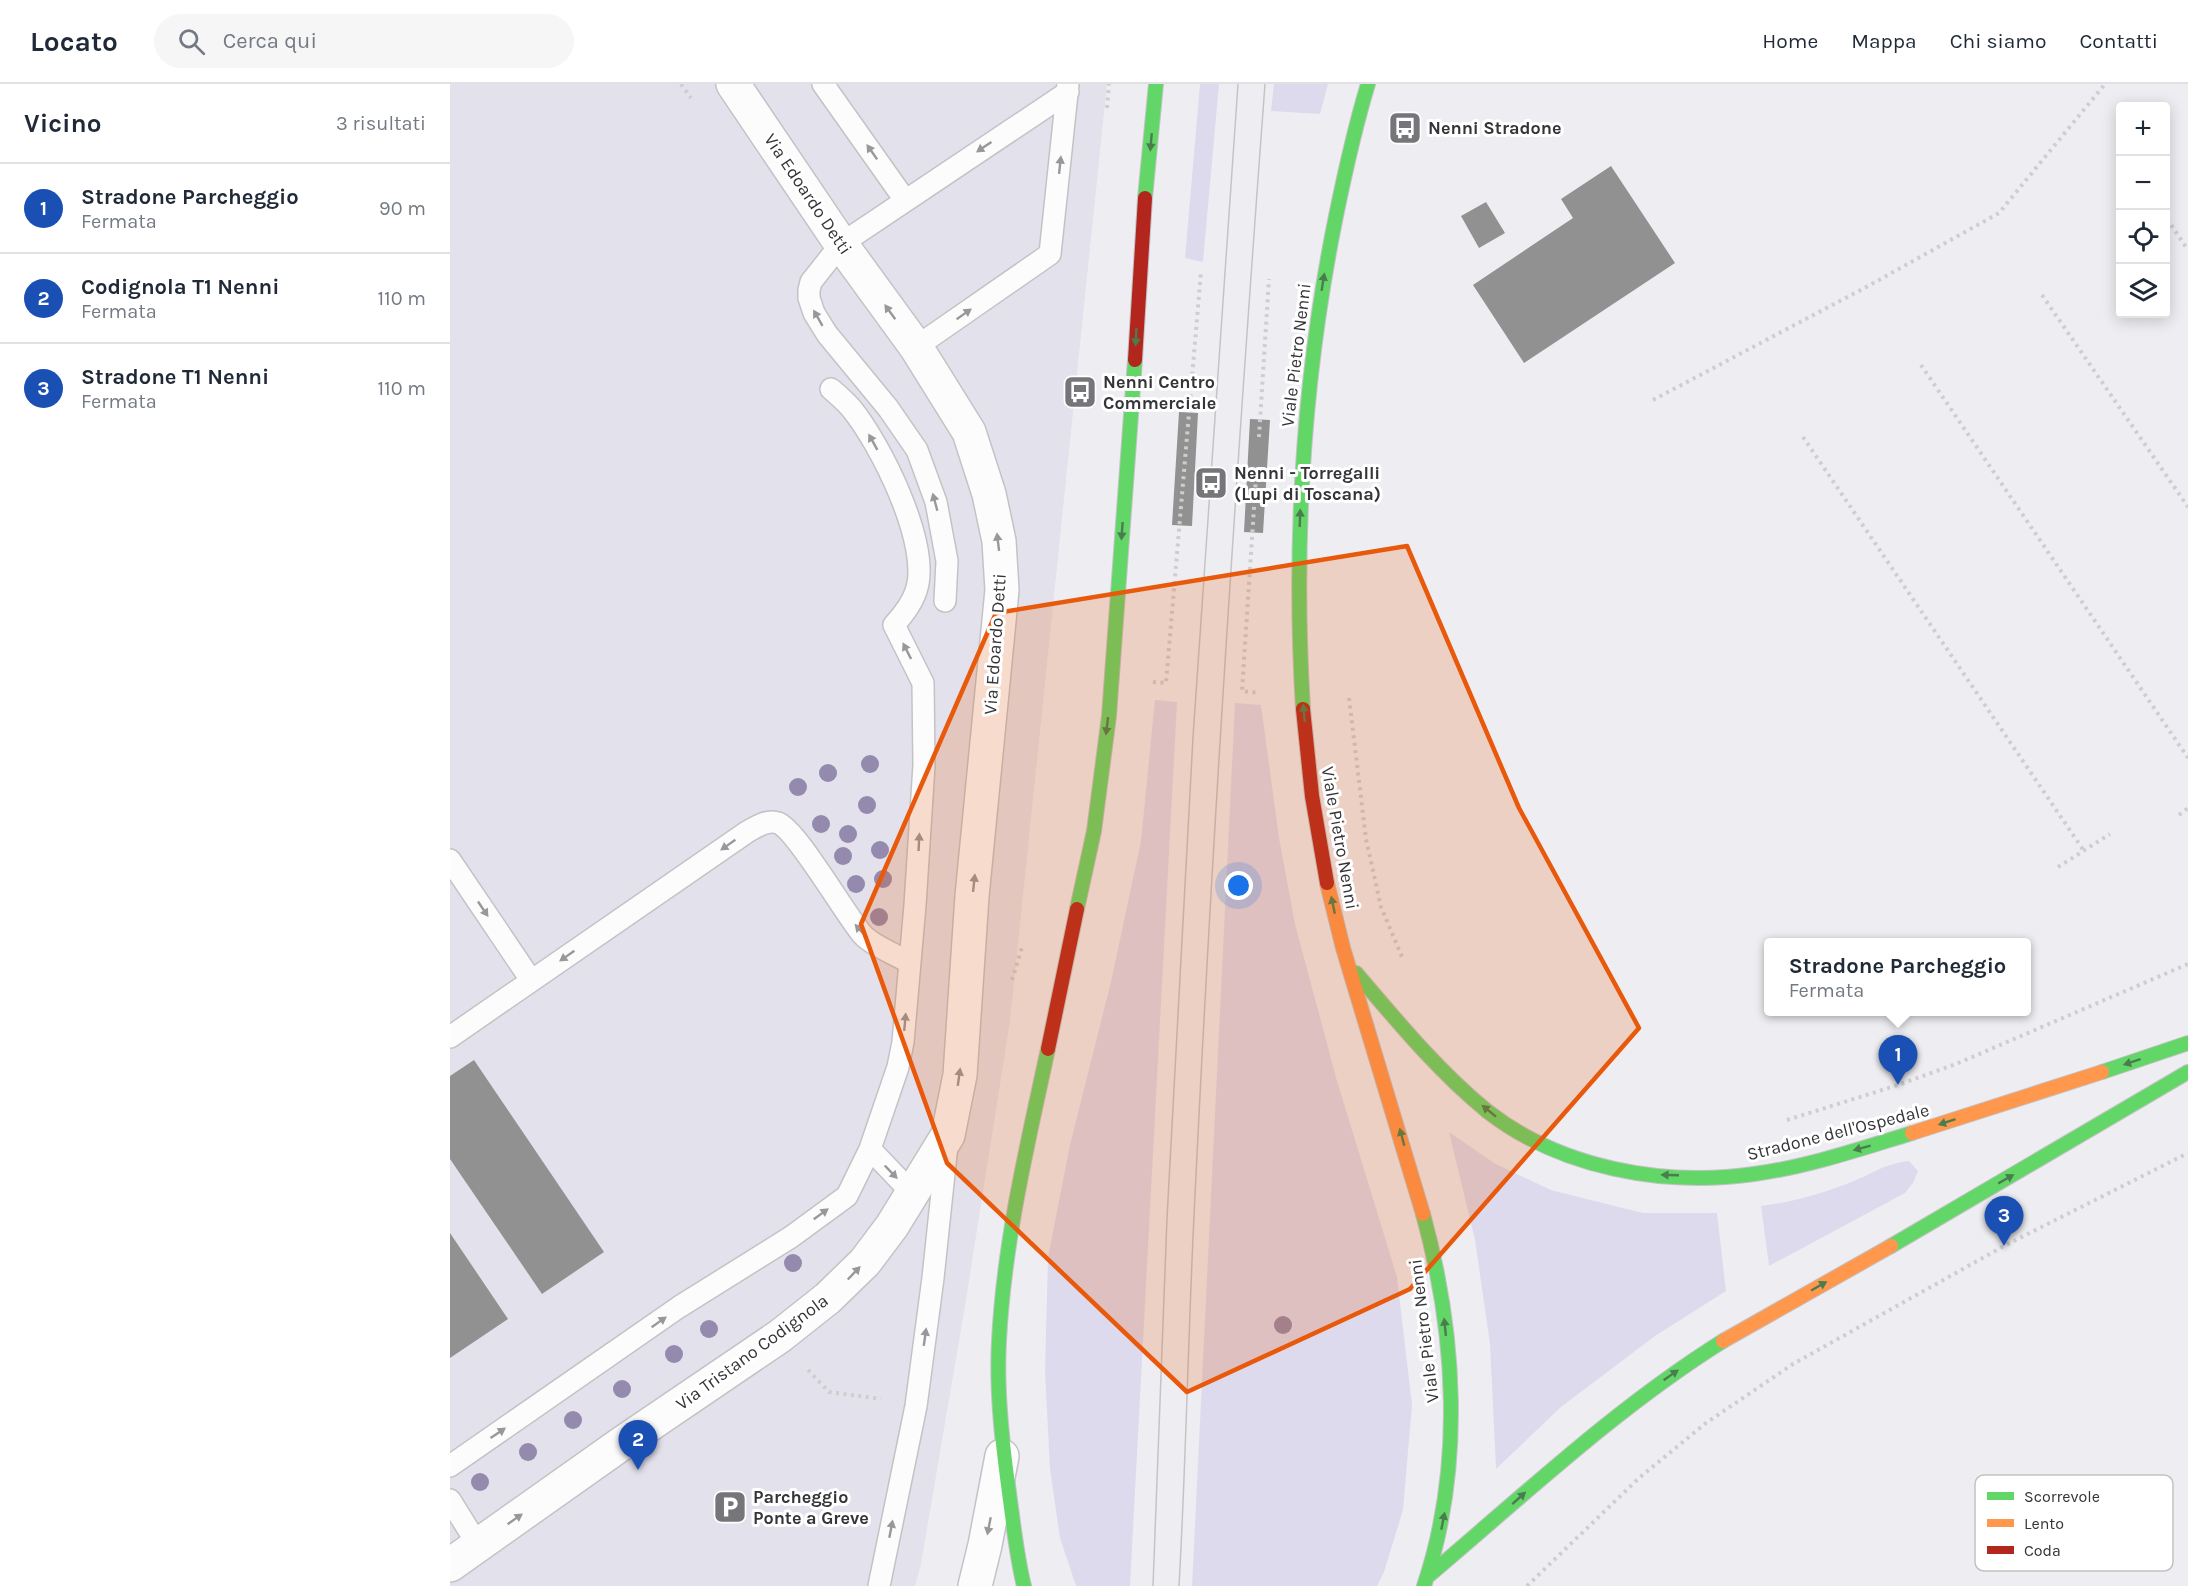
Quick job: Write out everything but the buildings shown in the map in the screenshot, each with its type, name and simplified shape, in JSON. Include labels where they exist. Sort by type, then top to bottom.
[{"type":"main road","points":[[1024,1586],[1003,1448],[999,1343],[1008,1243],[1016,1197],[1094,831],[1109,716],[1133,405],[1141,240],[1156,84]]},
{"type":"main road","name":"Viale Pietro Nenni","points":[[1368,84],[1359,114],[1327,258],[1312,359],[1302,462],[1299,569],[1301,683],[1311,782],[1322,853],[1347,962],[1395,1114],[1436,1262],[1442,1302],[1451,1408],[1450,1465],[1444,1520],[1426,1582]]},
{"type":"main road","name":"Stradone dell'Ospedale","points":[[1347,962],[1405,1029],[1461,1088],[1492,1114],[1536,1142],[1562,1153],[1623,1170],[1650,1174],[1738,1176],[1775,1170],[1918,1132],[2188,1043]]},
{"type":"main road","points":[[1426,1582],[1567,1455],[1629,1405],[1685,1365],[1732,1335],[1958,1208],[2188,1072]]},
{"type":"street","name":"Via Edoardo Detti","points":[[733,84],[841,244],[916,347],[969,432],[989,494],[999,542],[1002,590],[972,896],[960,1075],[948,1135]]},
{"type":"street","name":"Via Tristano Codignola","points":[[450,1565],[807,1315],[865,1262],[913,1194],[948,1135]]},
{"type":"street","points":[[975,1586],[1003,1448]]},
{"type":"lane","points":[[823,84],[905,200]]},
{"type":"lane","points":[[945,601],[947,561],[936,502],[917,450],[888,408],[827,334],[814,314],[809,298],[811,282],[841,244],[1068,88]]},
{"type":"lane","points":[[916,347],[1050,254],[1068,88]]},
{"type":"lane","points":[[450,1466],[679,1307],[791,1236],[847,1196],[870,1149],[898,1067],[903,1042],[910,963],[924,765],[923,683],[894,625],[917,591],[918,554],[912,528],[894,481],[870,435],[851,408],[831,389]]},
{"type":"lane","points":[[450,1037],[747,832],[764,823],[779,823],[794,837],[863,936],[910,963]]},
{"type":"lane","points":[[450,860],[531,980]]},
{"type":"lane","points":[[879,1586],[915,1406],[933,1278],[948,1135]]},
{"type":"lane","points":[[870,1149],[913,1194]]},
{"type":"lane","points":[[450,1500],[478,1545]]},
{"type":"path","points":[[1106,119],[1109,84]]},
{"type":"path","points":[[1653,400],[1870,285],[1999,213],[2105,84]]},
{"type":"path","points":[[2170,223],[2188,250]]},
{"type":"path","points":[[1166,683],[1201,272]]},
{"type":"path","points":[[1258,444],[1269,279]]},
{"type":"path","points":[[2042,295],[2188,507]]},
{"type":"path","points":[[1920,364],[2188,758]]},
{"type":"path","points":[[1803,437],[2084,851]]},
{"type":"path","points":[[1242,691],[1257,467]]},
{"type":"path","name":"Viale Pietro Nenni","points":[[1349,696],[1366,839],[1381,907],[1405,964]]},
{"type":"path","points":[[2178,814],[2188,808]]},
{"type":"path","points":[[2058,867],[2110,834]]},
{"type":"path","points":[[1009,991],[1025,937]]},
{"type":"path","name":"Stradone dell'Ospedale","points":[[1785,1121],[1888,1089],[1956,1064],[2188,964]]},
{"type":"path","points":[[1527,1586],[1639,1478],[1706,1423],[1793,1364],[2004,1245],[2188,1153]]},
{"type":"path","points":[[800,1363],[829,1392],[885,1400]]},
{"type":"highlighted area","points":[[1407,546],[1519,808],[1639,1028],[1410,1289],[1187,1392],[947,1163],[861,924],[996,613]]},
{"type":"shaded area","points":[[450,84],[1107,84],[1010,1021],[965,1306],[921,1564],[915,1586],[450,1586]]},
{"type":"shaded area","points":[[1200,84],[1219,84],[1203,262],[1185,258]]},
{"type":"shaded area","points":[[1274,84],[1328,84],[1320,114],[1271,111]]},
{"type":"shaded area","points":[[1155,700],[1177,702],[1130,1586],[1076,1586],[1060,1538],[1050,1469],[1045,1372],[1048,1257],[1070,1145],[1111,982],[1141,841]]},
{"type":"shaded area","points":[[1235,703],[1261,705],[1279,838],[1295,924],[1337,1081],[1397,1277],[1412,1405],[1403,1510],[1384,1572],[1377,1586],[1192,1586]]},
{"type":"shaded area","points":[[1449,1132],[1494,1163],[1551,1190],[1643,1213],[1717,1213],[1726,1291],[1655,1336],[1561,1407],[1496,1469],[1490,1344],[1475,1240]]},
{"type":"shaded area","points":[[1909,1161],[1918,1171],[1913,1183],[1905,1193],[1769,1266],[1761,1206],[1821,1193],[1887,1166]]},
{"type":"tram line","points":[[1153,1586],[1167,1218],[1193,737],[1238,84]]},
{"type":"tram line","points":[[1179,1586],[1194,1216],[1217,791],[1265,84]]},
{"type":"traffic: fast","points":[[1145,198],[1156,84]]},
{"type":"traffic: fast","points":[[1303,709],[1300,647],[1300,523],[1308,400],[1336,216],[1350,150],[1368,84]]},
{"type":"traffic: fast","points":[[1077,909],[1094,831],[1109,716],[1135,360]]},
{"type":"traffic: fast","points":[[1356,973],[1435,1062],[1487,1111],[1516,1131],[1547,1147],[1614,1169],[1684,1178],[1754,1174],[1833,1157],[1912,1133]]},
{"type":"traffic: fast","points":[[2102,1072],[2188,1043]]},
{"type":"traffic: fast","points":[[1024,1586],[1019,1565],[1003,1441],[998,1381],[999,1341],[1011,1231],[1048,1049]]},
{"type":"traffic: fast","points":[[1891,1246],[2188,1072]]},
{"type":"traffic: fast","points":[[1423,1214],[1443,1306],[1451,1400],[1450,1448],[1445,1495],[1437,1541],[1424,1586]]},
{"type":"traffic: fast","points":[[1427,1577],[1608,1424],[1683,1367],[1723,1341]]},
{"type":"traffic: slow","points":[[1327,883],[1343,948],[1423,1214]]},
{"type":"traffic: slow","points":[[1912,1133],[2102,1072]]},
{"type":"traffic: slow","points":[[1723,1341],[1891,1246]]},
{"type":"traffic: jam","points":[[1135,360],[1145,198]]},
{"type":"traffic: jam","points":[[1303,709],[1312,796],[1327,883]]},
{"type":"traffic: jam","points":[[1048,1049],[1077,909]]},
{"type":"place","name":"Nenni Stradone","points":[[1405,128]]},
{"type":"place","name":"Nenni Centro Commerciale","points":[[1080,392]]},
{"type":"place","name":"Nenni - Torregalli (Lupi di Toscana)","points":[[1211,483]]},
{"type":"place","name":"Stradone Parcheggio","points":[[1898,1085]]},
{"type":"place","name":"Stradone T1 Nenni","points":[[2004,1246]]},
{"type":"place","name":"Codignola T1 Nenni","points":[[638,1470]]},
{"type":"place","name":"Parcheggio Ponte a Greve","points":[[730,1507]]}]
